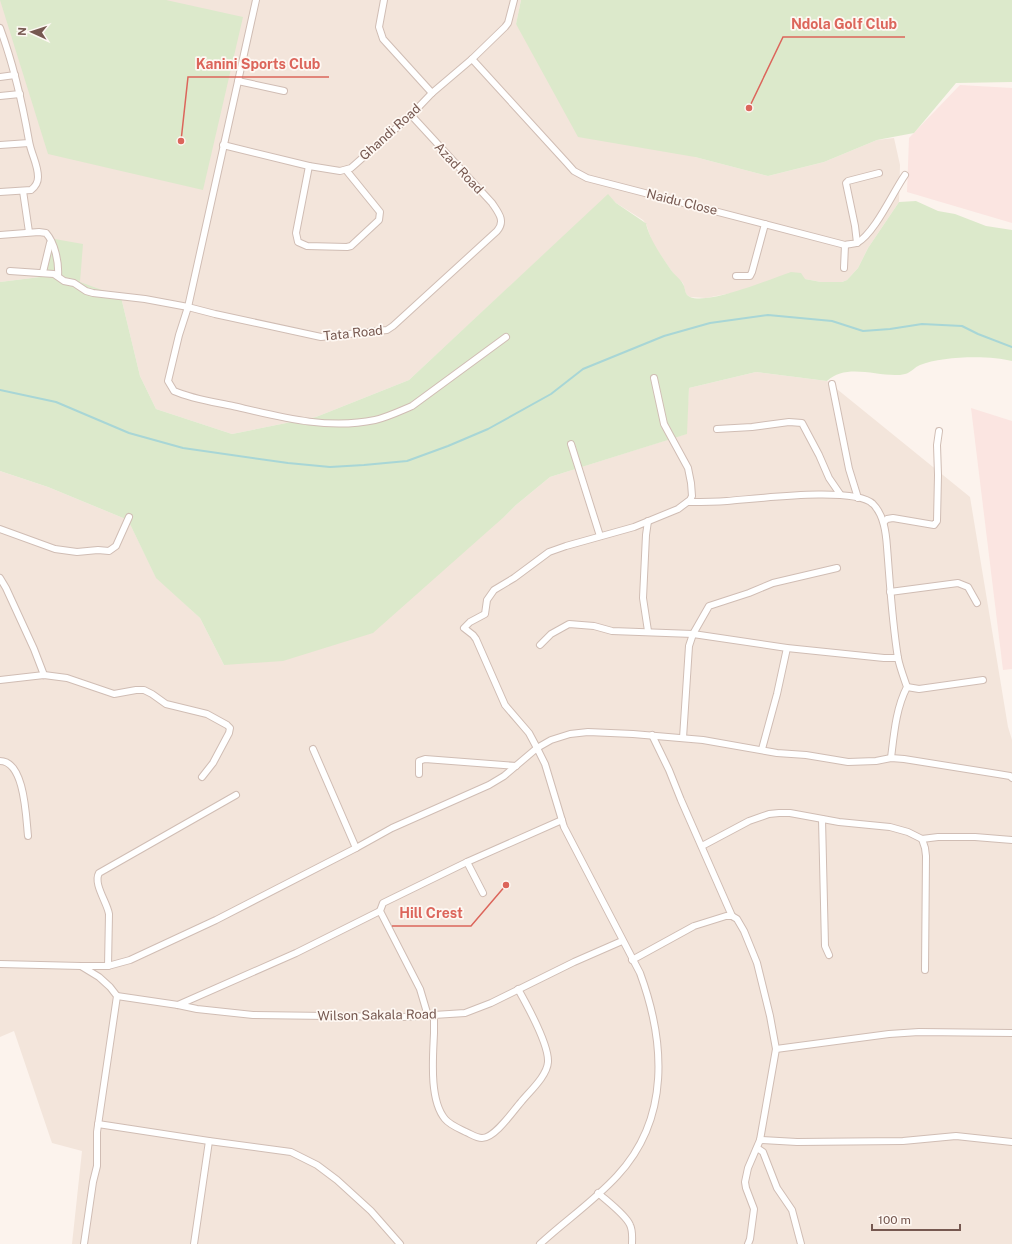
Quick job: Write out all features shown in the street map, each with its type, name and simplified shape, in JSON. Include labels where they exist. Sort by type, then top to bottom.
[{"type":"street","points":[[256,0],[188,307],[179,335],[168,381],[174,391],[180,394],[292,419],[325,424],[352,424],[376,420],[395,414],[412,406],[506,337]]},
{"type":"street","points":[[384,0],[379,22],[380,31],[383,38],[432,93]]},
{"type":"street","name":"Ghandi Road","points":[[346,170],[351,168],[411,115],[432,93],[472,59],[505,27],[508,23],[514,0]]},
{"type":"street","points":[[0,28],[20,94],[29,143],[36,162],[38,177],[35,187],[24,191],[0,192]]},
{"type":"street","name":"Naidu Close","points":[[472,59],[566,162],[581,176],[845,245],[856,243]]},
{"type":"street","points":[[0,77],[15,75]]},
{"type":"street","points":[[238,81],[284,91]]},
{"type":"street","points":[[0,96],[20,94]]},
{"type":"street","name":"Azad Road","points":[[411,115],[492,203],[502,218],[502,223]]},
{"type":"street","points":[[0,145],[29,143]]},
{"type":"street","points":[[223,145],[309,166],[340,171],[346,170],[380,212],[379,220],[351,246],[307,246],[298,242],[296,233],[309,166]]},
{"type":"street","points":[[856,243],[855,226],[846,183],[848,181],[880,173]]},
{"type":"street","points":[[856,243],[876,223],[905,175]]},
{"type":"street","points":[[24,191],[29,232]]},
{"type":"street","name":"Tata Road","points":[[10,271],[44,272],[54,274],[64,281],[74,283],[86,291],[93,293],[153,300],[320,337],[389,329],[497,231],[502,223]]},
{"type":"street","points":[[736,276],[750,276],[765,224]]},
{"type":"street","points":[[0,235],[29,232],[46,233],[58,262],[58,276]]},
{"type":"street","points":[[44,272],[48,258],[50,241]]},
{"type":"street","points":[[844,268],[845,245]]},
{"type":"street","points":[[540,1244],[618,1175],[632,1157],[644,1138],[651,1115],[658,1084],[659,1060],[652,1012],[640,973],[622,941],[562,820],[545,764],[537,748],[529,733],[505,705],[476,639],[464,628],[470,622],[485,614],[488,600],[494,590],[514,578],[549,552],[648,521],[678,509],[688,502],[692,496],[692,493],[688,468],[664,424],[654,378]]},
{"type":"street","points":[[832,384],[848,462],[858,498]]},
{"type":"street","points":[[717,429],[752,427],[789,422],[802,423],[829,478],[840,494]]},
{"type":"street","points":[[884,522],[887,519],[893,518],[934,525],[937,521],[937,445],[939,431]]},
{"type":"street","points":[[571,444],[600,536]]},
{"type":"street","points":[[688,502],[840,494],[866,500],[874,505],[884,522],[898,658],[907,687],[902,696],[894,730],[891,758]]},
{"type":"street","points":[[0,529],[54,549],[77,552],[98,550],[109,551],[116,546],[129,517]]},
{"type":"street","points":[[648,521],[646,535],[644,598],[648,631]]},
{"type":"street","points":[[683,738],[689,646],[693,634],[709,606],[749,593],[773,583],[837,568]]},
{"type":"street","points":[[0,578],[34,649],[44,675]]},
{"type":"street","points":[[890,592],[958,583],[968,587],[977,603]]},
{"type":"street","points":[[540,645],[551,634],[569,624],[594,626],[612,631],[648,631],[693,634],[787,648],[884,658],[898,658]]},
{"type":"street","points":[[762,749],[777,694],[787,648]]},
{"type":"street","points":[[0,680],[44,675],[67,678],[114,694],[144,690],[166,704],[207,714],[230,728],[229,733],[213,762],[202,777]]},
{"type":"street","points":[[907,687],[919,689],[983,680]]},
{"type":"street","points":[[0,964],[108,966],[130,960],[216,920],[392,828],[489,785],[504,776],[537,748],[557,738],[575,733],[588,732],[652,735],[703,740],[762,749],[777,753],[806,755],[848,762],[876,761],[891,758],[951,765],[1010,776],[1012,778]]},
{"type":"street","points":[[652,735],[669,770],[732,916],[737,919],[744,931],[757,962],[770,1016],[776,1049],[760,1140],[748,1168],[745,1182],[754,1209],[748,1244]]},
{"type":"street","points":[[313,749],[356,848]]},
{"type":"street","points":[[419,774],[419,761],[425,759],[516,766]]},
{"type":"street","points":[[0,761],[11,764],[19,779],[22,789],[28,836]]},
{"type":"street","points":[[108,966],[109,914],[108,907],[98,883],[97,876],[99,873],[236,795]]},
{"type":"street","points":[[702,846],[749,821],[769,814],[790,813],[822,819],[890,827],[908,832],[922,839],[938,837],[975,837],[1012,840]]},
{"type":"street","points":[[822,819],[825,946],[829,955]]},
{"type":"street","points":[[518,989],[531,1012],[547,1052],[548,1062],[546,1069],[540,1078],[495,1132],[488,1137],[477,1137],[450,1124],[439,1109],[433,1076],[431,1016],[420,989],[380,911],[380,907],[383,903],[467,862],[562,820]]},
{"type":"street","points":[[922,839],[926,856],[925,970]]},
{"type":"street","points":[[467,862],[483,893]]},
{"type":"street","points":[[178,1005],[296,953],[380,911]]},
{"type":"street","points":[[632,960],[694,926],[732,916]]},
{"type":"street","name":"Wilson Sakala Road","points":[[117,996],[196,1009],[253,1016],[375,1017],[431,1016],[465,1013],[491,1004],[574,962],[622,941]]},
{"type":"street","points":[[81,966],[99,977],[117,996],[98,1124],[96,1166],[84,1244]]},
{"type":"street","points":[[776,1049],[889,1034],[919,1032],[1012,1033]]},
{"type":"street","points":[[98,1124],[290,1152],[317,1165],[338,1180],[400,1244]]},
{"type":"street","points":[[760,1140],[797,1142],[903,1141],[956,1136],[1012,1142]]},
{"type":"street","points":[[194,1244],[209,1141]]},
{"type":"street","points":[[757,1148],[763,1152],[777,1188],[792,1210],[801,1244]]},
{"type":"street","points":[[598,1193],[630,1224],[632,1231],[632,1244]]},
{"type":"shaded area","points":[[0,0],[521,0],[516,24],[695,157],[768,176],[824,162],[877,140],[894,138],[900,165],[899,202],[868,248],[858,268],[847,280],[842,282],[821,282],[805,279],[706,298],[690,297],[686,294],[683,283],[675,276],[653,244],[646,224],[643,220],[616,203],[608,195],[409,380],[316,417],[232,434],[156,409],[140,376],[121,297],[40,277],[0,282]]},
{"type":"shaded area","points":[[960,85],[1012,88],[1012,223],[907,192],[909,138]]},
{"type":"shaded area","points":[[756,372],[827,381],[970,497],[1008,727],[1012,740],[1012,1244],[72,1244],[82,1151],[52,1143],[14,1031],[0,1037],[0,471],[48,487],[128,520],[156,577],[200,618],[224,665],[505,516],[550,477],[686,434],[689,388]]},
{"type":"shaded area","points":[[971,408],[1012,421],[1012,669],[1003,670]]},
{"type":"green space","points":[[0,0],[166,0],[243,17],[203,190],[48,154]]},
{"type":"green space","points":[[521,0],[1012,0],[1012,82],[956,83],[914,133],[877,140],[824,162],[768,176],[695,157],[578,137],[516,24]]},
{"type":"green space","points":[[608,194],[616,203],[647,224],[648,231],[657,248],[672,272],[682,282],[687,294],[690,297],[699,299],[740,290],[791,272],[801,273],[805,279],[821,282],[842,282],[847,280],[858,268],[868,248],[899,202],[916,201],[938,211],[955,214],[986,226],[1012,230],[1012,361],[979,357],[953,358],[920,365],[903,375],[851,372],[834,376],[827,381],[756,372],[689,388],[687,434],[550,477],[516,505],[373,633],[283,661],[224,665],[200,618],[156,578],[128,520],[48,487],[0,471],[0,282],[40,277],[49,238],[83,244],[80,282],[121,297],[140,376],[156,409],[232,434],[316,417],[409,380]]},
{"type":"waterway","points":[[0,390],[56,402],[129,433],[183,448],[288,463],[330,467],[407,461],[448,446],[488,429],[551,394],[583,369],[664,336],[710,323],[768,315],[832,321],[863,331],[922,324],[962,326],[1012,347]]},
{"type":"place","name":"Ndola Golf Club","points":[[749,108]]},
{"type":"place","name":"Kanini Sports Club","points":[[181,141]]},
{"type":"place","name":"Hill Crest","points":[[506,885]]}]
